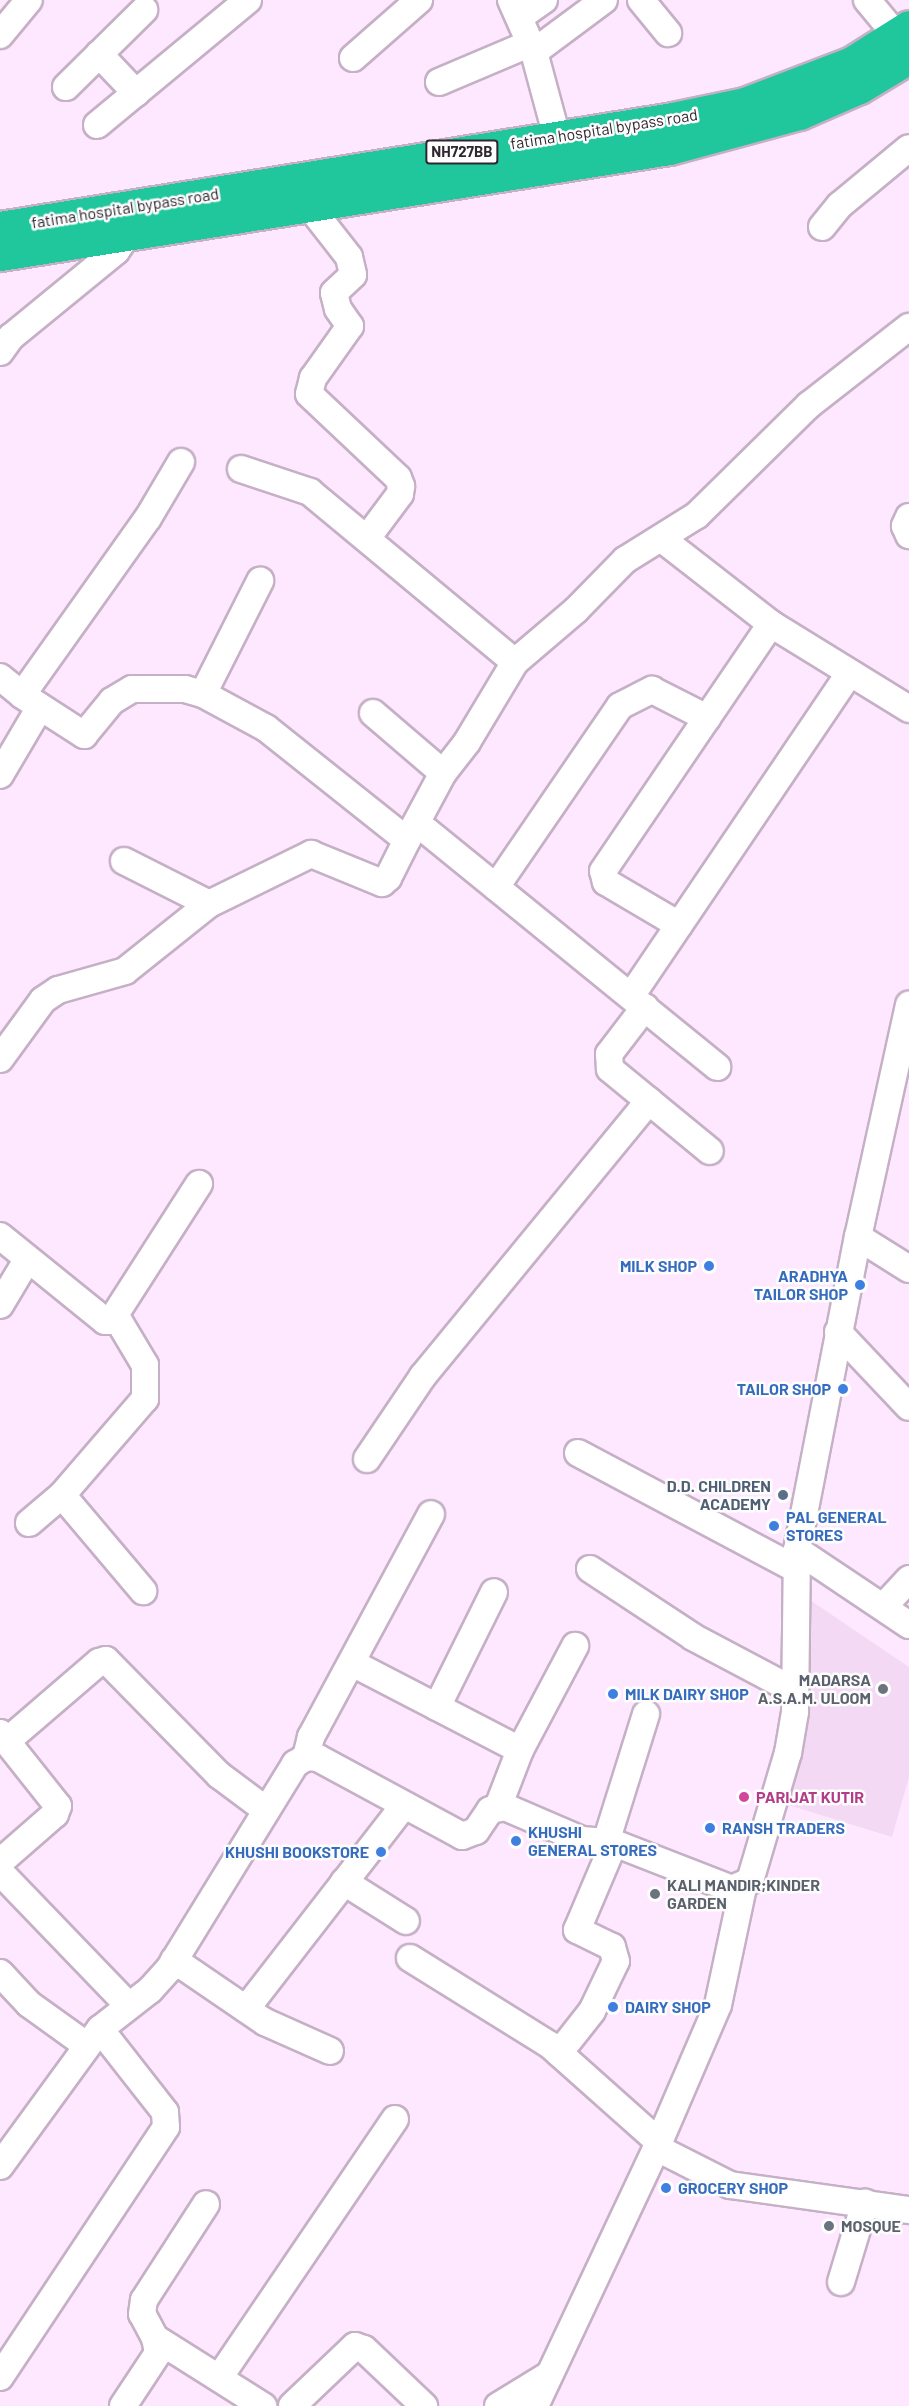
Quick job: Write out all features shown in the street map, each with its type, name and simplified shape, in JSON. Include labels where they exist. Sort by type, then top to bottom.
[{"type":"highway","name":"fatima hospital bypass road","points":[[0,228],[669,148],[803,97],[852,63],[905,40]]},
{"type":"highway","name":"fatima hospital bypass road","points":[[0,255],[128,234],[299,193],[557,136],[803,97]]},
{"type":"street","points":[[0,35],[28,0]]},
{"type":"street","points":[[97,125],[248,0]]},
{"type":"street","points":[[353,58],[419,0]]},
{"type":"street","points":[[544,0],[516,8],[532,47],[557,136]]},
{"type":"street","points":[[440,82],[532,47],[604,0]]},
{"type":"street","points":[[641,0],[668,33]]},
{"type":"street","points":[[867,0],[905,40]]},
{"type":"street","points":[[66,87],[144,10]]},
{"type":"street","points":[[99,54],[136,93]]},
{"type":"street","points":[[822,227],[840,205],[909,148]]},
{"type":"street","points":[[299,193],[348,257],[353,275],[334,293],[338,309],[350,326],[313,378],[309,394],[398,478],[401,486],[400,494],[368,537]]},
{"type":"street","points":[[0,352],[11,338],[116,251],[128,234]]},
{"type":"street","points":[[2,1052],[43,1000],[58,990],[125,971],[209,904],[311,854],[382,883],[388,878],[443,773],[467,742],[515,662],[576,610],[625,560],[662,539],[697,515],[809,405],[909,327]]},
{"type":"street","points":[[0,775],[31,701],[148,518],[181,462]]},
{"type":"street","points":[[241,469],[310,492],[368,537],[515,662]]},
{"type":"street","points":[[909,517],[905,526],[909,535]]},
{"type":"street","points":[[662,539],[771,624],[909,709]]},
{"type":"street","points":[[203,694],[260,581]]},
{"type":"street","points":[[679,925],[602,877],[771,624]]},
{"type":"street","points":[[710,1151],[610,1069],[607,1061],[679,925],[850,672]]},
{"type":"street","points":[[0,677],[31,701],[84,735],[112,701],[132,689],[185,688],[203,694],[266,728],[496,887],[717,1067]]},
{"type":"street","points":[[496,887],[620,706],[652,690],[707,718]]},
{"type":"street","points":[[373,713],[443,773]]},
{"type":"street","points":[[124,861],[209,904]]},
{"type":"street","points":[[0,2166],[93,2037],[128,2005],[150,1990],[174,1960],[295,1764],[306,1757],[318,1758],[462,1836],[476,1831],[490,1810],[498,1807],[590,1843],[610,1843],[732,1889],[743,1887],[750,1881],[788,1753],[795,1691],[797,1560],[838,1332],[908,1015]]},
{"type":"street","points":[[367,1459],[423,1376],[649,1101]]},
{"type":"street","points":[[0,1236],[105,1321],[117,1318],[199,1184]]},
{"type":"street","points":[[858,1237],[909,1269]]},
{"type":"street","points":[[0,1305],[27,1260]]},
{"type":"street","points":[[29,1523],[62,1495],[145,1399],[145,1365],[117,1318]]},
{"type":"street","points":[[838,1332],[909,1407]]},
{"type":"street","points":[[578,1454],[797,1560],[884,1606],[909,1624]]},
{"type":"street","points":[[62,1495],[143,1591]]},
{"type":"street","points":[[306,1757],[311,1737],[354,1664],[431,1514]]},
{"type":"street","points":[[590,1569],[693,1637],[795,1691]]},
{"type":"street","points":[[884,1606],[909,1579]]},
{"type":"street","points":[[437,1707],[494,1592]]},
{"type":"street","points":[[498,1807],[519,1750],[575,1646]]},
{"type":"street","points":[[0,1862],[55,1814],[58,1806],[4,1737],[105,1660],[219,1775],[267,1810]]},
{"type":"street","points":[[354,1664],[519,1750]]},
{"type":"street","points":[[559,2053],[592,2011],[616,1961],[612,1947],[577,1930],[610,1843],[646,1714]]},
{"type":"street","points":[[246,2009],[404,1805]]},
{"type":"street","points":[[0,1872],[128,2005]]},
{"type":"street","points":[[344,1882],[406,1921]]},
{"type":"street","points":[[535,2406],[547,2376],[658,2145],[724,1990],[743,1887]]},
{"type":"street","points":[[410,1958],[559,2053],[658,2145],[730,2185],[909,2211]]},
{"type":"street","points":[[174,1960],[285,2034],[330,2051]]},
{"type":"street","points":[[0,1973],[29,2004],[93,2037],[165,2112],[166,2127],[0,2377]]},
{"type":"street","points":[[219,2378],[395,2120]]},
{"type":"street","points":[[123,2406],[158,2353],[155,2338],[142,2314],[144,2300],[206,2204]]},
{"type":"street","points":[[841,2282],[865,2204]]},
{"type":"street","points":[[155,2338],[263,2406]]},
{"type":"street","points":[[292,2406],[355,2346],[364,2349],[424,2406]]},
{"type":"street","points":[[498,2406],[547,2376]]},
{"type":"shaded area","name":"MADARSA A.S.A.M. ULOOM","points":[[810,1600],[909,1667],[909,1777],[892,1837],[785,1804],[805,1671]]},
{"type":"place","name":"MILK SHOP","points":[[709,1266]]},
{"type":"place","name":"ARADHYA TAILOR SHOP","points":[[860,1285]]},
{"type":"place","name":"TAILOR SHOP","points":[[843,1389]]},
{"type":"place","name":"D.D. CHILDREN ACADEMY","points":[[783,1495]]},
{"type":"place","name":"PAL GENERAL STORES","points":[[774,1526]]},
{"type":"place","name":"MADARSA A.S.A.M. ULOOM","points":[[883,1689]]},
{"type":"place","name":"MILK DAIRY SHOP","points":[[613,1694]]},
{"type":"place","name":"PARIJAT KUTIR","points":[[744,1797]]},
{"type":"place","name":"RANSH TRADERS","points":[[710,1828]]},
{"type":"place","name":"KHUSHI GENERAL STORES","points":[[516,1841]]},
{"type":"place","name":"KHUSHI BOOKSTORE","points":[[381,1852]]},
{"type":"place","name":"KALI MANDIR;KINDER GARDEN","points":[[655,1894]]},
{"type":"place","name":"DAIRY SHOP","points":[[613,2007]]},
{"type":"place","name":"GROCERY SHOP","points":[[666,2188]]},
{"type":"place","name":"MOSQUE","points":[[829,2226]]}]
